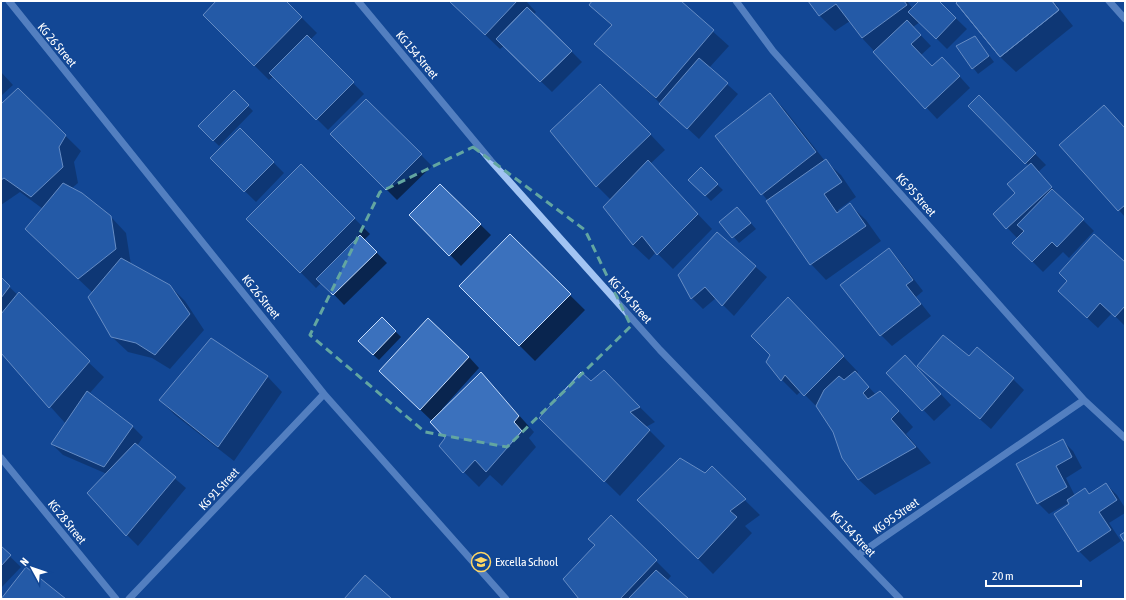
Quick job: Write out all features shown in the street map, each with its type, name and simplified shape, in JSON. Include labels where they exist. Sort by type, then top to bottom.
[{"type":"street","name":"KG 26 Street","points":[[9,1],[324,394],[506,599]]},
{"type":"street","name":"KG 154 Street","points":[[358,1],[491,161],[660,350],[900,599]]},
{"type":"street","name":"KG 95 Street","points":[[736,1],[773,51],[1084,400],[1125,438]]},
{"type":"street","points":[[1109,1],[1125,19]]},
{"type":"street","name":"KG 91 Street","points":[[129,599],[324,394]]},
{"type":"street","name":"KG 95 Street","points":[[858,555],[1084,400]]},
{"type":"street","name":"KG 28 Street","points":[[1,458],[116,599]]},
{"type":"highlighted area","points":[[473,147],[585,230],[631,326],[507,447],[425,432],[310,335],[380,192]]},
{"type":"building","points":[[216,1],[286,1],[302,17],[254,66],[203,15]]},
{"type":"building","points":[[449,1],[517,1],[485,35]]},
{"type":"building","points":[[592,1],[681,1],[714,30],[656,98],[594,44],[612,25],[589,5]]},
{"type":"building","points":[[808,1],[904,1],[907,5],[862,38],[836,4],[819,16]]},
{"type":"building","points":[[919,1],[939,1],[956,18],[936,39],[908,12]]},
{"type":"building","points":[[958,1],[1052,1],[1059,10],[1000,57],[956,3]]},
{"type":"building","points":[[958,1],[1052,1],[1059,10],[1000,57],[956,3]]},
{"type":"building","points":[[527,7],[572,51],[540,82],[496,39]]},
{"type":"building","points":[[527,7],[572,51],[540,82],[496,39]]},
{"type":"building","points":[[907,20],[921,35],[911,44],[932,66],[942,57],[960,76],[925,109],[873,52]]},
{"type":"building","points":[[307,35],[354,82],[316,120],[269,73]]},
{"type":"building","points":[[975,36],[989,56],[972,69],[956,46]]},
{"type":"building","points":[[699,58],[728,83],[687,129],[659,104]]},
{"type":"building","points":[[600,84],[651,134],[596,187],[550,131]]},
{"type":"building","points":[[18,88],[66,135],[59,147],[63,167],[31,197],[4,178],[1,180],[1,104]]},
{"type":"building","points":[[234,90],[249,105],[213,141],[198,126]]},
{"type":"building","points":[[770,93],[816,152],[761,195],[715,136]]},
{"type":"building","points":[[979,95],[1036,153],[1025,164],[968,106]]},
{"type":"building","points":[[366,99],[422,154],[386,190],[330,134]]},
{"type":"building","points":[[1104,105],[1125,128],[1125,205],[1118,211],[1059,145]]},
{"type":"building","points":[[240,128],[274,162],[244,192],[210,158]]},
{"type":"building","points":[[826,159],[842,182],[824,194],[837,213],[850,203],[866,226],[810,265],[766,201]]},
{"type":"building","points":[[648,160],[698,214],[657,255],[642,236],[633,245],[603,207]]},
{"type":"building","points":[[1031,163],[1052,187],[1006,229],[993,214],[1015,193],[1007,184]]},
{"type":"building","points":[[301,164],[355,218],[300,273],[246,219]]},
{"type":"building","points":[[701,167],[718,184],[705,196],[688,180]]},
{"type":"building","points":[[63,183],[82,193],[111,216],[116,249],[78,279],[25,229]]},
{"type":"building","points":[[440,184],[481,224],[449,256],[409,215]]},
{"type":"building","points":[[1052,189],[1084,219],[1057,247],[1052,242],[1032,262],[1012,243],[1024,231],[1017,225]]},
{"type":"building","points":[[737,207],[751,223],[732,238],[719,222]]},
{"type":"building","points":[[717,232],[756,266],[722,306],[705,287],[691,299],[678,275]]},
{"type":"building","points":[[510,234],[571,294],[519,346],[459,286]]},
{"type":"building","points":[[1094,234],[1125,262],[1125,306],[1115,317],[1100,303],[1087,318],[1058,291],[1067,281],[1059,273]]},
{"type":"building","points":[[360,235],[377,252],[333,295],[316,279]]},
{"type":"building","points":[[889,248],[913,280],[906,285],[921,304],[880,336],[840,285]]},
{"type":"building","points":[[121,258],[170,285],[190,314],[155,355],[136,343],[111,337],[88,297]]},
{"type":"building","points":[[1,277],[10,286],[1,298]]},
{"type":"building","points":[[19,292],[90,361],[49,408],[1,353],[1,314]]},
{"type":"building","points":[[788,297],[844,356],[804,396],[785,375],[781,381],[766,362],[770,355],[751,336]]},
{"type":"building","points":[[382,317],[396,331],[373,355],[358,341]]},
{"type":"building","points":[[428,318],[469,357],[420,410],[379,371]]},
{"type":"building","points":[[943,335],[969,356],[977,347],[1014,378],[980,419],[917,366]]},
{"type":"building","points":[[211,338],[268,376],[218,447],[159,400]]},
{"type":"building","points":[[905,355],[941,394],[922,411],[886,373]]},
{"type":"building","points":[[604,370],[640,407],[630,412],[650,430],[604,482],[539,418],[581,372],[591,381]]},
{"type":"building","points":[[855,371],[869,387],[863,393],[868,399],[880,391],[899,411],[891,419],[916,447],[858,480],[842,458],[833,432],[816,406],[824,390],[839,376],[844,380]]},
{"type":"building","points":[[481,372],[519,416],[514,422],[522,431],[486,472],[475,460],[463,473],[439,446],[445,438],[430,422]]},
{"type":"building","points":[[87,391],[133,426],[104,467],[51,444]]},
{"type":"building","points":[[1063,439],[1072,457],[1056,466],[1067,487],[1037,504],[1016,464]]},
{"type":"building","points":[[135,443],[176,477],[126,536],[87,493]]},
{"type":"building","points":[[680,458],[705,473],[712,466],[746,499],[730,511],[737,517],[698,559],[637,500]]},
{"type":"building","points":[[1106,483],[1117,500],[1099,512],[1111,530],[1078,552],[1054,514],[1069,504],[1067,500],[1085,488],[1089,494]]},
{"type":"building","points":[[611,515],[657,560],[620,599],[579,599],[563,579],[595,545],[588,539]]},
{"type":"building","points":[[1125,532],[1125,543],[1120,535]]},
{"type":"building","points":[[1,546],[11,555],[1,566]]},
{"type":"building","points":[[26,567],[66,599],[1,599]]},
{"type":"building","points":[[656,570],[689,599],[628,599]]},
{"type":"building","points":[[365,575],[392,599],[344,599]]},
{"type":"place","name":"Excella School","points":[[481,562]]}]
